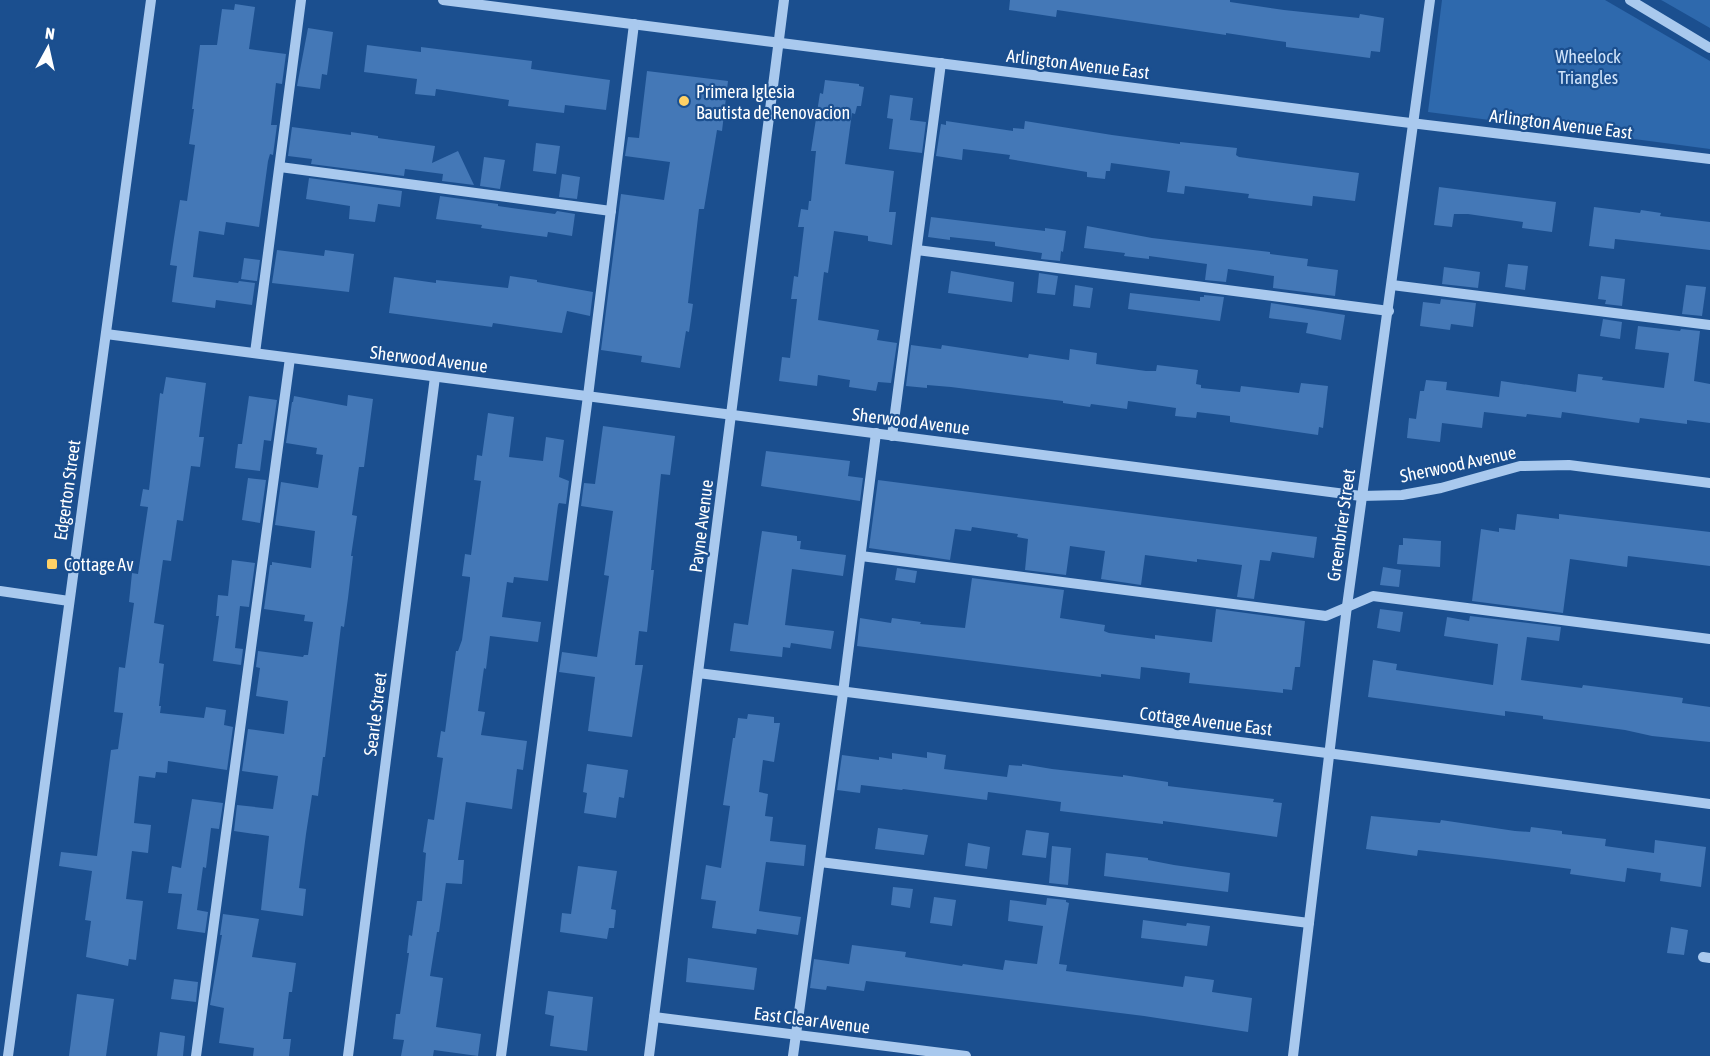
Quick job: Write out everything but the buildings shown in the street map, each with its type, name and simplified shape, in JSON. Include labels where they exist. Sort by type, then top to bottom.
[{"type":"street","name":"Edgerton Street","points":[[8,1056],[150,0]]},
{"type":"street","points":[[255,353],[302,0]]},
{"type":"street","name":"Arlington Avenue East","points":[[443,0],[1710,159]]},
{"type":"street","name":"Payne Avenue","points":[[649,1056],[784,0]]},
{"type":"street","name":"Greenbrier Street","points":[[1293,1056],[1361,496],[1389,311],[1430,0]]},
{"type":"street","points":[[1630,0],[1710,48]]},
{"type":"street","points":[[501,1056],[588,396],[634,24]]},
{"type":"street","points":[[892,436],[941,63]]},
{"type":"street","points":[[280,167],[611,211]]},
{"type":"street","points":[[917,250],[1389,311]]},
{"type":"street","points":[[1392,285],[1710,325]]},
{"type":"street","name":"Sherwood Avenue","points":[[105,334],[1361,496],[1412,493],[1441,488],[1520,466],[1551,464],[1710,483]]},
{"type":"street","points":[[195,1056],[290,358]]},
{"type":"street","name":"Searle Street","points":[[348,1056],[435,377]]},
{"type":"street","points":[[793,1056],[876,433]]},
{"type":"street","points":[[861,556],[1326,616],[1373,596],[1710,639]]},
{"type":"street","points":[[0,591],[69,601]]},
{"type":"street","name":"Cottage Avenue East","points":[[698,674],[1328,753],[1710,804]]},
{"type":"street","points":[[820,862],[1309,923]]},
{"type":"street","name":"East Clear Avenue","points":[[654,1017],[966,1056]]},
{"type":"green space","name":"Wheelock Triangles","points":[[1442,0],[1605,0],[1710,61],[1710,149],[1428,112]]},
{"type":"green space","points":[[1661,0],[1710,0],[1710,28],[1663,1]]},
{"type":"place","name":"Primera Iglesia Bautista de Renovacion","points":[[684,101]]},
{"type":"place","name":"Cottage Av","points":[[52,564]]}]
